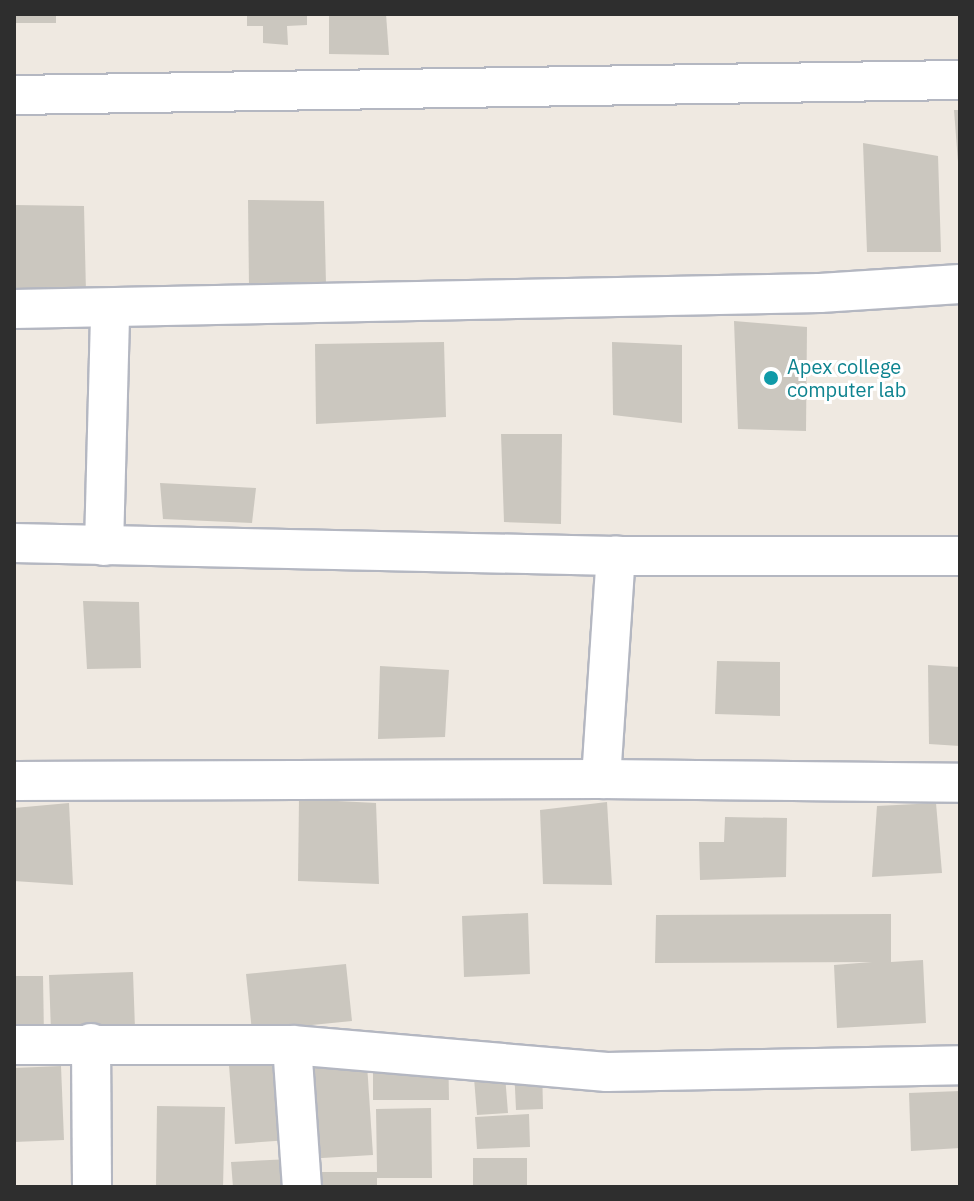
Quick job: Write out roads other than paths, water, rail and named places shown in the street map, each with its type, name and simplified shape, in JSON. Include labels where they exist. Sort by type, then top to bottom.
[{"type":"street","points":[[14,95],[960,80]]},
{"type":"street","points":[[14,309],[110,310],[820,293],[960,284]]},
{"type":"street","points":[[104,546],[110,310]]},
{"type":"street","points":[[14,543],[616,556],[960,556]]},
{"type":"street","points":[[601,779],[616,556]]},
{"type":"street","points":[[14,781],[601,779],[960,783]]},
{"type":"street","points":[[91,1043],[92,1187]]},
{"type":"street","points":[[14,1045],[292,1045],[607,1072],[960,1065]]},
{"type":"street","points":[[292,1045],[302,1187]]},
{"type":"place","name":"Apex college computer lab","points":[[771,378]]}]
